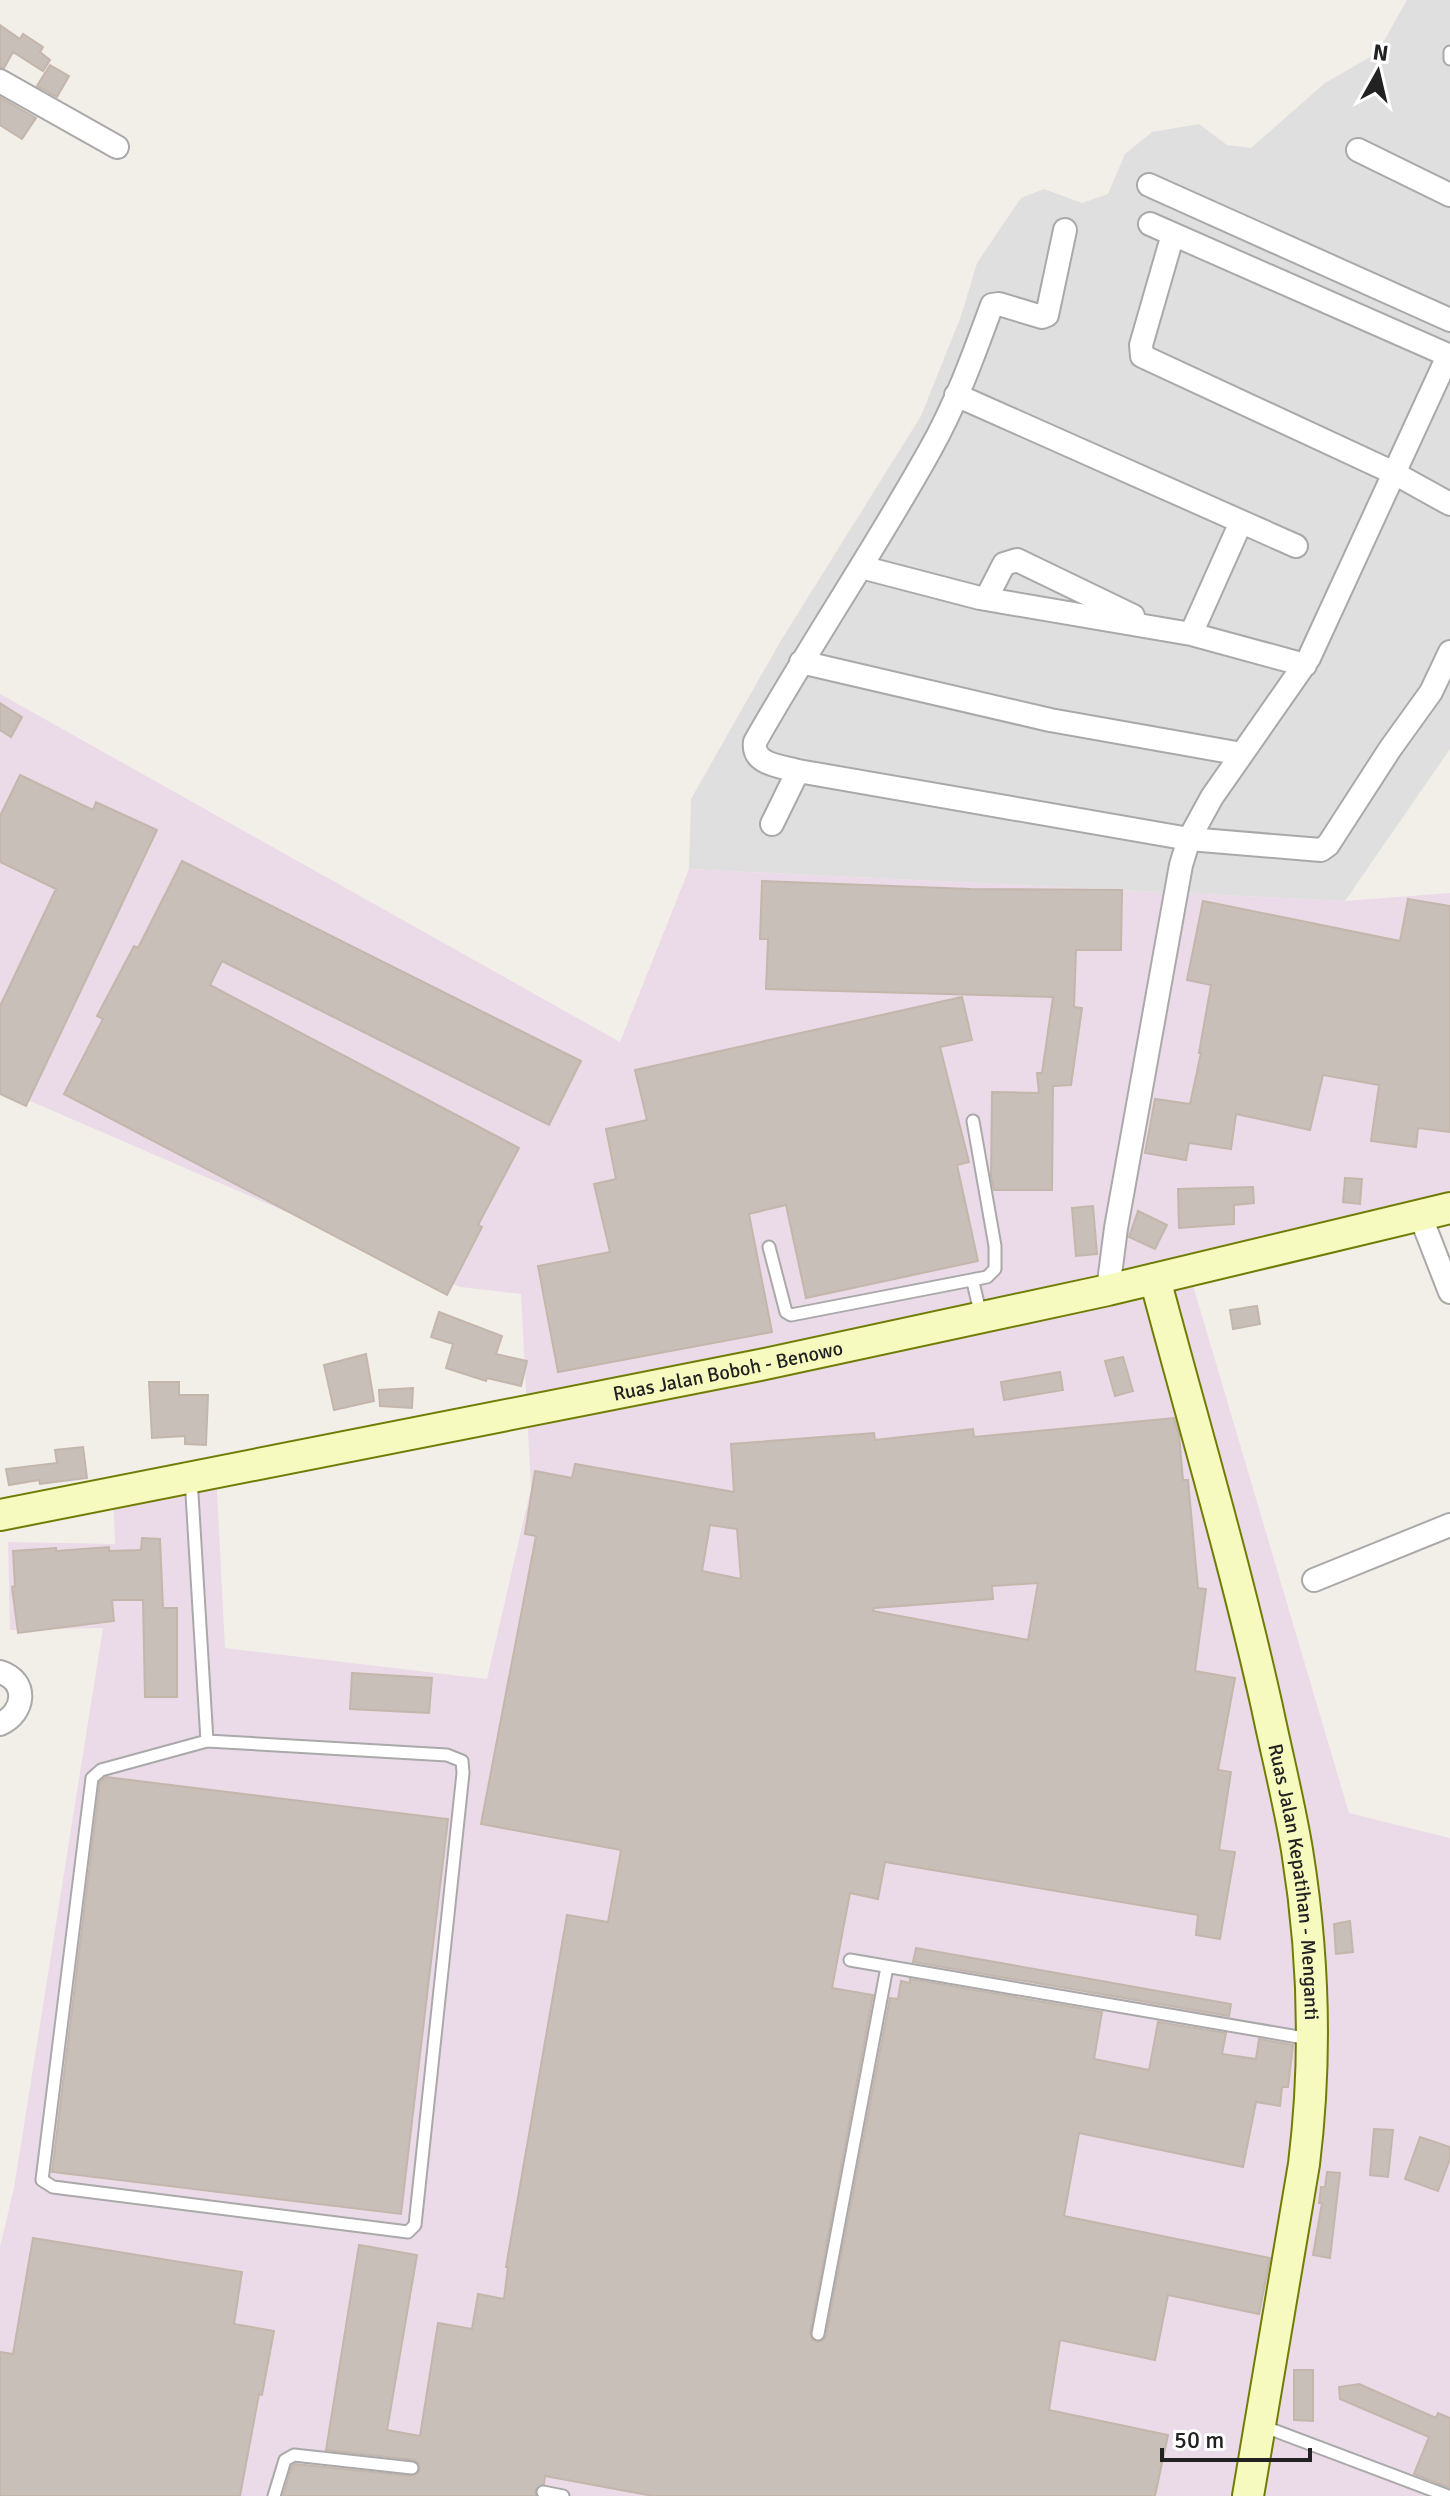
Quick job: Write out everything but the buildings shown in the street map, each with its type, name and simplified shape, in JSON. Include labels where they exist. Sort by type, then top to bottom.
[{"type":"main road","name":"Ruas Jalan Boboh - Benowo","points":[[0,1515],[514,1414],[981,1317],[1108,1290],[1450,1208]]},
{"type":"main road","name":"Ruas Jalan Kepatihan - Menganti","points":[[1155,1279],[1248,1621],[1297,1850],[1310,1955],[1314,2040],[1311,2111],[1248,2496]]},
{"type":"street","points":[[0,81],[117,147]]},
{"type":"street","points":[[1358,150],[1450,195]]},
{"type":"street","points":[[1149,185],[1450,320]]},
{"type":"street","points":[[1108,1290],[1181,865],[1189,839],[1212,797],[1305,665],[1449,356],[1150,224]]},
{"type":"street","points":[[1065,230],[1047,315],[1042,317],[999,304],[992,305],[932,448],[755,742],[754,749],[762,760],[798,771],[1189,839],[1316,850],[1325,848],[1431,692],[1450,652]]},
{"type":"street","points":[[1173,234],[1141,345],[1142,356],[1394,473],[1450,504]]},
{"type":"street","points":[[956,395],[1296,546]]},
{"type":"street","points":[[1191,634],[1241,522]]},
{"type":"street","points":[[986,599],[1001,567],[1007,561],[1017,560],[1105,600],[1155,627]]},
{"type":"street","points":[[861,567],[986,599],[1191,634],[1305,665]]},
{"type":"street","points":[[801,662],[1050,720],[1242,754]]},
{"type":"street","points":[[772,824],[798,771]]},
{"type":"street","points":[[1420,1215],[1450,1292]]},
{"type":"street","points":[[1314,1580],[1450,1525]]},
{"type":"street","points":[[0,1672],[15,1682],[21,1701],[11,1719],[0,1724],[0,1737]]},
{"type":"lane","points":[[1450,52],[1450,59]]},
{"type":"lane","points":[[769,1247],[786,1312],[791,1315],[987,1277],[995,1269],[995,1257],[973,1121]]},
{"type":"lane","points":[[973,1282],[981,1317]]},
{"type":"lane","points":[[191,1477],[207,1741]]},
{"type":"lane","points":[[207,1741],[447,1755],[462,1761],[415,2225],[411,2230],[404,2232],[53,2187],[42,2180],[92,1778],[101,1770],[207,1741]]},
{"type":"lane","points":[[850,1960],[1314,2040]]},
{"type":"lane","points":[[818,2334],[887,1967]]},
{"type":"lane","points":[[1260,2425],[1448,2496]]},
{"type":"lane","points":[[274,2496],[285,2460],[294,2455],[412,2468]]},
{"type":"lane","points":[[543,2492],[563,2496]]},
{"type":"shaded area","points":[[1407,0],[1450,0],[1450,749],[1345,901],[689,869],[691,799],[780,642],[921,416],[961,316],[977,263],[1021,198],[1044,189],[1082,203],[1108,194],[1125,154],[1152,132],[1199,124],[1227,145],[1251,148],[1325,83],[1377,53]]},
{"type":"shaded area","points":[[0,694],[620,1042],[689,869],[1345,901],[1450,893],[1450,1208],[1189,1272],[1349,1813],[1450,1838],[1450,2496],[0,2496],[0,2247],[14,2188],[103,1628],[10,1630],[8,1542],[115,1544],[113,1493],[216,1472],[225,1648],[487,1679],[531,1488],[521,1294],[460,1287],[0,1088]]}]
